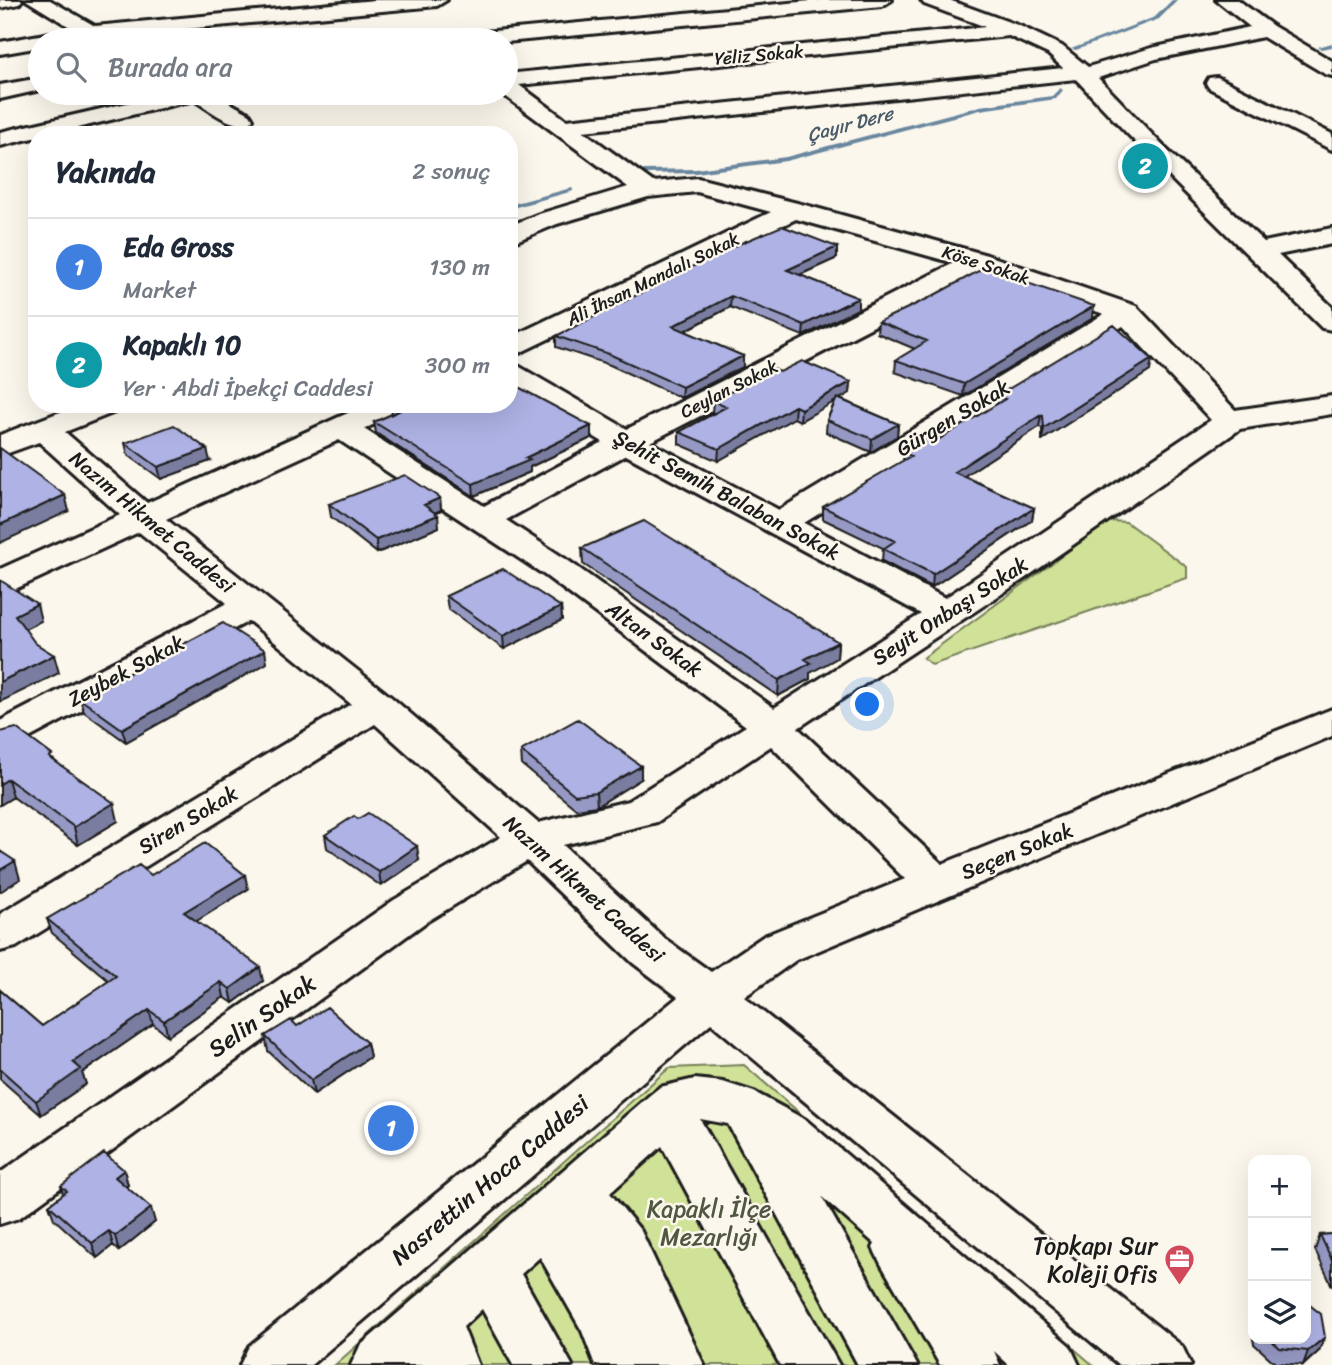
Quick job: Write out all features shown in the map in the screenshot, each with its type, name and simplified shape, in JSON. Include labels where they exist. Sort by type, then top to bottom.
[{"type":"street","points":[[0,2],[12,0]]},
{"type":"street","points":[[36,0],[85,28]]},
{"type":"street","points":[[169,28],[405,1],[437,0]]},
{"type":"street","points":[[518,35],[882,0]]},
{"type":"street","points":[[931,0],[1013,30],[1055,50],[1083,73],[1159,155],[1332,322]]},
{"type":"street","points":[[1226,0],[1266,30],[1332,70]]},
{"type":"street","points":[[405,1],[423,17]]},
{"type":"street","name":"Yeliz Sokak","points":[[518,79],[1013,30]]},
{"type":"street","points":[[561,127],[1083,73],[1151,54],[1266,30]]},
{"type":"street","points":[[8,47],[28,43]]},
{"type":"street","points":[[8,47],[28,56]]},
{"type":"street","points":[[1217,83],[1332,143]]},
{"type":"street","points":[[0,92],[28,86]]},
{"type":"street","points":[[518,95],[648,190]]},
{"type":"street","points":[[110,105],[120,111]]},
{"type":"street","points":[[56,126],[146,105]]},
{"type":"street","points":[[218,105],[242,119]]},
{"type":"street","points":[[0,139],[28,132]]},
{"type":"street","name":"Köse Sokak","points":[[648,190],[698,185],[796,210],[978,261],[1126,312],[1229,422]]},
{"type":"street","points":[[518,232],[560,215],[648,190]]},
{"type":"street","name":"Ali İhsan Mandalı Sokak","points":[[518,345],[796,210]]},
{"type":"street","points":[[1258,251],[1332,236]]},
{"type":"street","name":"Ceylan Sokak","points":[[482,520],[626,442],[978,261]]},
{"type":"street","name":"Gürgen Sokak","points":[[779,524],[1126,312]]},
{"type":"street","name":"Şehit Semih Balaban Sokak","points":[[518,378],[626,442],[947,613]]},
{"type":"street","name":"Seyit Onbaşı Sokak","points":[[530,839],[642,812],[947,613],[1229,422],[1250,416],[1332,405]]},
{"type":"street","points":[[0,446],[88,413]]},
{"type":"street","points":[[0,582],[141,516],[376,413]]},
{"type":"street","name":"Altan Sokak","points":[[343,429],[558,569],[774,727],[936,884]]},
{"type":"street","name":"Nazım Hikmet Caddesi","points":[[45,431],[141,516],[377,705],[530,839],[649,951],[711,996],[1162,1365]]},
{"type":"street","name":"Zeybek Sokak","points":[[0,737],[251,605]]},
{"type":"street","name":"Siren Sokak","points":[[0,934],[377,705]]},
{"type":"street","name":"Seçen Sokak","points":[[711,996],[780,948],[1332,722]]},
{"type":"street","name":"Selin Sokak","points":[[0,1202],[410,911],[530,839]]},
{"type":"street","name":"Nasrettin Hoca Caddesi","points":[[269,1365],[711,996]]},
{"type":"street","points":[[380,1365],[440,1342],[489,1268],[668,1109],[678,1101],[702,1096],[744,1107],[788,1135],[1050,1365]]},
{"type":"street","points":[[744,1107],[888,1365]]},
{"type":"street","points":[[668,1109],[810,1365]]},
{"type":"street","points":[[561,1204],[624,1365]]},
{"type":"street","points":[[561,1204],[622,1247],[675,1365]]},
{"type":"street","points":[[881,1216],[971,1365]]},
{"type":"street","points":[[489,1268],[543,1365]]},
{"type":"green space","points":[[1109,521],[1126,522],[1187,567],[1187,578],[932,665],[923,658]]},
{"type":"green space","name":"Kapaklı İlçe Mezarlığı","points":[[744,1065],[1093,1365],[335,1365],[669,1068]]},
{"type":"building","points":[[782,226],[837,247],[787,270],[858,298],[804,325],[731,296],[673,326],[743,356],[682,387],[609,354],[556,336],[727,249]]},
{"type":"building","points":[[984,268],[1094,306],[964,384],[896,360],[927,341],[878,322]]},
{"type":"building","points":[[1114,325],[1152,359],[1044,428],[1041,415],[954,472],[1034,508],[933,574],[883,549],[895,541],[823,507],[911,456],[904,453],[930,437],[938,440],[1005,399],[997,396]]},
{"type":"building","points":[[802,361],[851,382],[801,409],[795,406],[719,449],[679,432],[726,407],[713,401],[774,369],[780,372]]},
{"type":"building","points":[[518,387],[591,426],[525,458],[530,460],[473,484],[374,422],[394,413],[518,413]]},
{"type":"building","points":[[837,398],[898,424],[872,439],[827,420]]},
{"type":"building","points":[[174,425],[207,449],[158,467],[125,443]]},
{"type":"building","points":[[0,448],[65,495],[0,525]]},
{"type":"building","points":[[405,475],[440,498],[424,505],[438,515],[376,540],[329,504]]},
{"type":"building","points":[[644,521],[838,642],[805,659],[811,663],[779,680],[582,548]]},
{"type":"building","points":[[503,569],[561,607],[503,636],[446,596]]},
{"type":"building","points":[[0,580],[37,604],[15,615],[35,643],[54,655],[0,682]]},
{"type":"building","points":[[223,623],[265,650],[122,729],[80,699]]},
{"type":"building","points":[[578,719],[641,766],[596,792],[575,795],[521,751]]},
{"type":"building","points":[[16,728],[52,755],[49,757],[114,803],[74,827],[8,779],[0,784],[0,732]]},
{"type":"building","points":[[368,813],[417,846],[379,872],[325,835],[354,816],[358,819]]},
{"type":"building","points":[[205,843],[245,875],[184,912],[260,967],[230,989],[221,982],[164,1021],[149,1010],[73,1062],[81,1069],[36,1101],[0,1069],[0,990],[42,1026],[116,976],[47,919],[139,865],[151,875]]},
{"type":"building","points":[[0,851],[15,861],[0,870]]},
{"type":"building","points":[[327,1007],[367,1043],[311,1080],[265,1036],[291,1020],[297,1026]]},
{"type":"building","points":[[104,1153],[124,1170],[115,1177],[151,1208],[115,1236],[109,1231],[92,1243],[49,1205],[67,1191],[61,1186]]},
{"type":"building","points":[[1332,1234],[1332,1260],[1320,1235]]},
{"type":"building","points":[[1311,1306],[1321,1314],[1325,1337],[1308,1351],[1280,1348],[1276,1344],[1311,1344]]},
{"type":"waterway","points":[[1074,49],[1157,18],[1175,0]]},
{"type":"waterway","points":[[1321,47],[1332,45]]},
{"type":"waterway","name":"Çayır Dere","points":[[644,172],[696,171],[786,159],[980,108],[1054,98],[1060,90]]},
{"type":"waterway","name":"Çayır Dere","points":[[518,205],[571,190]]},
{"type":"place","name":"Kapaklı 10","points":[[1145,166]]},
{"type":"place","name":"Eda Gross","points":[[391,1128]]},
{"type":"place","name":"Topkapı Sur Koleji Ofis","points":[[1180,1287]]}]
